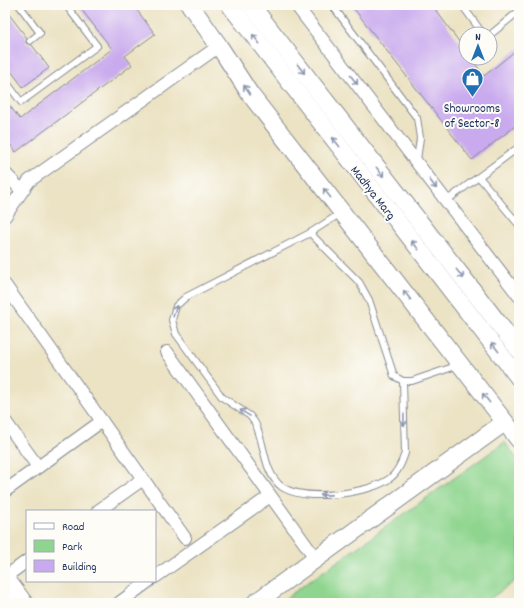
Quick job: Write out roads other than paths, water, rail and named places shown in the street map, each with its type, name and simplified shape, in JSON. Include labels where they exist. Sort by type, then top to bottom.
[{"type":"main road","points":[[190,5],[250,94],[519,440]]},
{"type":"main road","name":"Madhya Marg","points":[[230,5],[519,378]]},
{"type":"main road","name":"Madhya Marg","points":[[251,5],[519,350]]},
{"type":"main road","points":[[255,603],[505,422]]},
{"type":"main road","points":[[7,583],[24,603]]},
{"type":"street","points":[[301,7],[416,162],[519,296]]},
{"type":"street","points":[[5,216],[29,181],[219,46]]},
{"type":"street","points":[[5,173],[22,191]]},
{"type":"street","points":[[5,285],[185,538]]},
{"type":"street","points":[[167,352],[316,559]]},
{"type":"street","points":[[5,421],[38,467]]},
{"type":"street","points":[[5,491],[102,421]]},
{"type":"street","points":[[99,510],[143,479]]},
{"type":"street","points":[[156,576],[270,496]]},
{"type":"street","points":[[7,583],[26,562]]},
{"type":"street","points":[[119,603],[149,582]]},
{"type":"lane","points":[[19,5],[40,33],[30,41]]},
{"type":"lane","points":[[5,80],[21,102],[97,46],[66,5]]},
{"type":"lane","points":[[332,5],[417,118],[420,138],[416,162]]},
{"type":"lane","points":[[462,5],[477,26]]},
{"type":"lane","points":[[498,29],[519,12]]},
{"type":"lane","points":[[446,201],[519,147]]},
{"type":"lane","points":[[479,177],[519,225]]},
{"type":"lane","points":[[343,212],[310,233],[186,297],[176,306],[172,320],[176,334],[222,397],[250,416],[255,423],[274,478],[282,487],[295,493],[308,495],[338,494],[374,486],[390,479],[402,463],[404,453],[403,381]]},
{"type":"lane","points":[[310,233],[359,282],[369,300],[394,376],[403,381],[412,381],[460,365]]},
{"type":"place","name":"Showrooms of Sector-8","points":[[472,98]]}]
